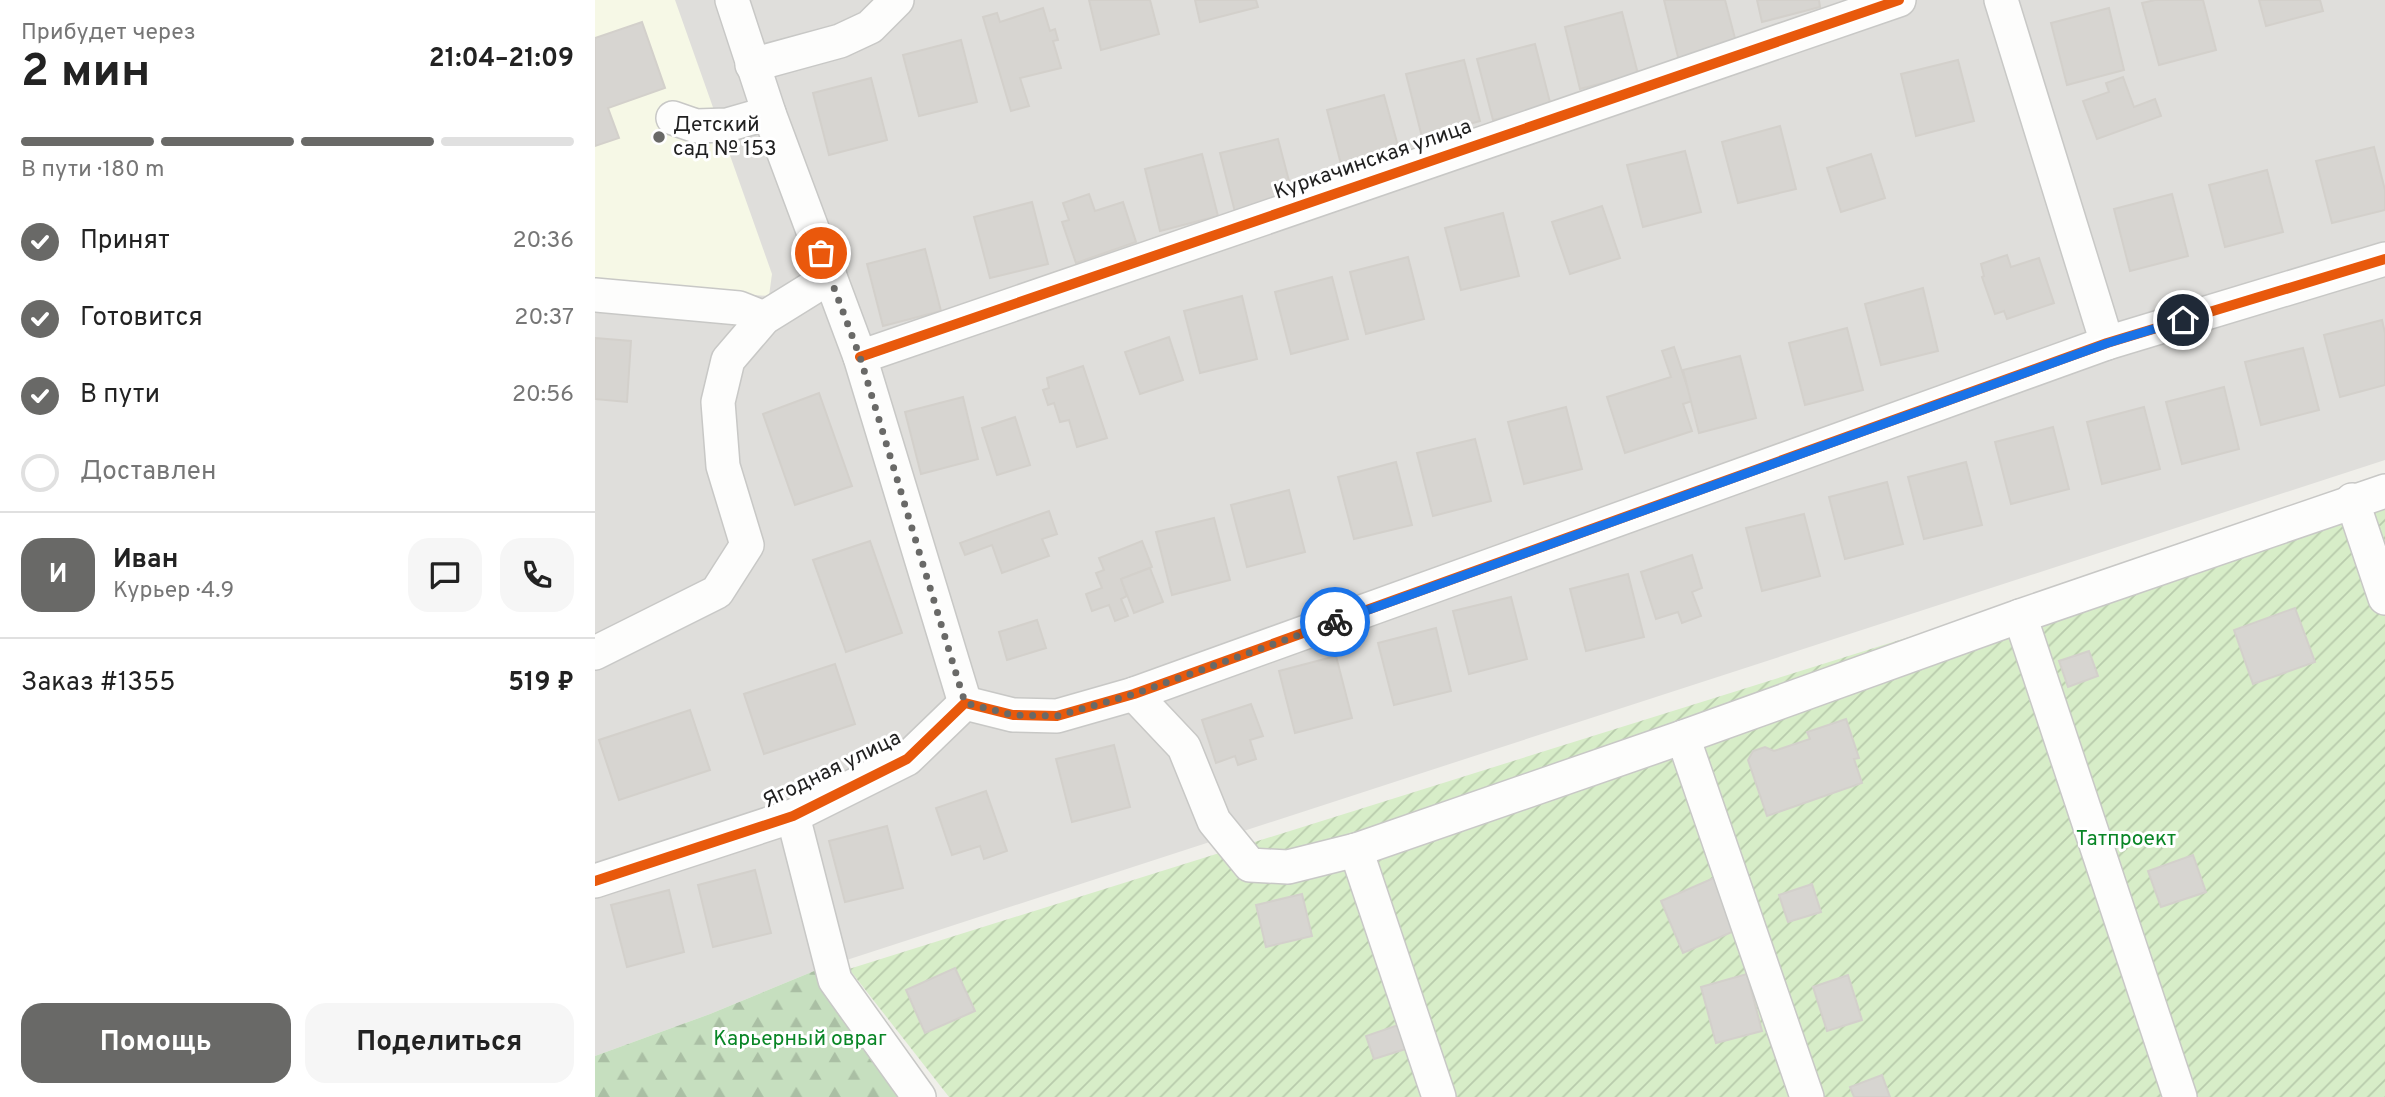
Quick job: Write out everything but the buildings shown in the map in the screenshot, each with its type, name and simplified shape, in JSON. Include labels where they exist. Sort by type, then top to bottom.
[{"type":"street","points":[[732,0],[769,113],[860,357],[965,703],[1013,715],[1057,716],[1134,694],[2108,343],[2385,259]]},
{"type":"street","points":[[752,65],[850,36],[870,27],[897,0]]},
{"type":"street","name":"Куркачинская улица","points":[[860,357],[1899,0]]},
{"type":"street","points":[[2001,0],[2108,343]]},
{"type":"street","points":[[673,118],[696,127],[727,125],[769,113]]},
{"type":"street","points":[[595,653],[717,592],[747,545],[723,466],[717,402],[728,360],[764,318],[829,277]]},
{"type":"street","points":[[595,295],[739,308],[764,318]]},
{"type":"street","points":[[1134,694],[1184,747],[1214,821],[1250,865],[1288,867],[1356,850],[2352,500],[2385,491]]},
{"type":"street","points":[[2352,500],[2385,598]]},
{"type":"street","points":[[2020,616],[2180,1097]]},
{"type":"street","name":"Ягодная улица","points":[[595,881],[793,816],[907,759],[965,703]]},
{"type":"street","points":[[1683,737],[1807,1097]]},
{"type":"street","points":[[793,816],[835,980],[919,1097]]},
{"type":"street","points":[[1356,850],[1439,1097]]},
{"type":"shaded area","points":[[595,0],[2385,0],[2385,460],[819,969],[710,1014],[595,1056]]},
{"type":"shaded area","name":"Детский сад № 153","points":[[595,0],[675,0],[772,274],[769,296],[595,284]]},
{"type":"green space","name":"Татпроект","points":[[2385,488],[2385,1097],[949,1097],[849,969]]},
{"type":"green space","name":"Карьерный овраг","points":[[819,969],[918,1097],[595,1097],[595,1056],[710,1014]]},
{"type":"cycle path","points":[[860,357],[1899,0]]},
{"type":"cycle path","points":[[595,881],[793,816],[907,759],[965,703],[1013,715],[1057,716],[1134,694],[2107,343],[2385,259]]},
{"type":"way so far","points":[[821,253],[860,357],[965,703],[1013,715],[1057,716],[1134,694],[1335,622]]},
{"type":"place","name":"Детский сад № 153","points":[[659,137]]},
{"type":"route","points":[[1335,622],[2108,343],[2183,320]]}]
